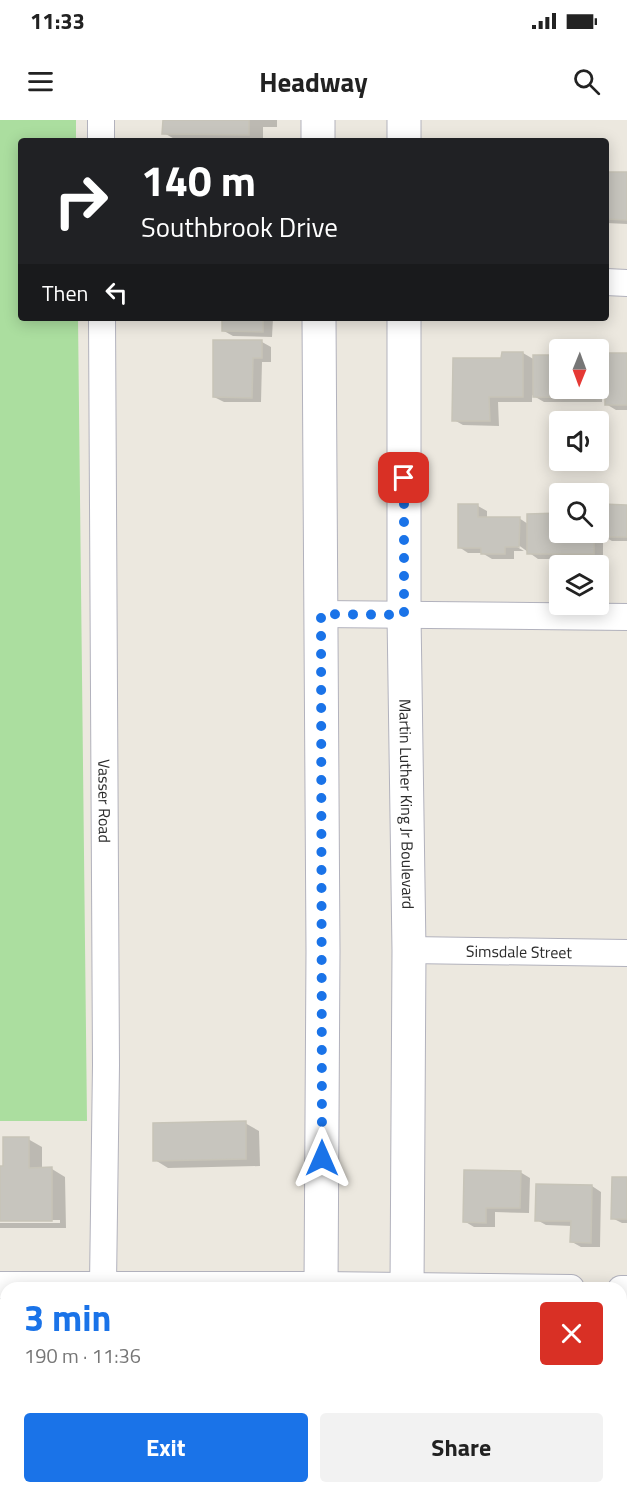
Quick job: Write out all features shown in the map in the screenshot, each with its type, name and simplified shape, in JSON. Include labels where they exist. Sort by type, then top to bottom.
[{"type":"main road","points":[[318,120],[318,138]]},
{"type":"main road","points":[[404,120],[404,138]]},
{"type":"main road","points":[[319,321],[321,1282]]},
{"type":"main road","name":"Martin Luther King Jr Boulevard","points":[[404,321],[404,615],[409,950],[407,1282]]},
{"type":"street","points":[[101,120],[101,138]]},
{"type":"street","points":[[609,282],[627,283]]},
{"type":"street","name":"Vasser Road","points":[[102,321],[106,1065],[103,1282]]},
{"type":"street","points":[[321,614],[627,616]]},
{"type":"street","name":"Simsdale Street","points":[[409,950],[627,953]]},
{"type":"green space","points":[[0,120],[76,120],[76,138],[18,138],[18,321],[78,321],[87,1121],[0,1121]]},
{"type":"building","points":[[163,120],[249,120],[249,135],[162,134]]},
{"type":"building","points":[[609,172],[627,172],[627,220],[609,219]]},
{"type":"building","points":[[222,321],[263,321],[263,332],[222,331]]},
{"type":"building","points":[[213,340],[262,340],[262,358],[253,358],[252,398],[213,397]]},
{"type":"building","points":[[502,352],[523,352],[523,397],[489,397],[490,421],[452,421],[453,358],[501,358]]},
{"type":"building","points":[[609,353],[627,353],[627,405],[605,405],[605,399],[609,399]]},
{"type":"building","points":[[533,355],[549,355],[549,397],[533,397]]},
{"type":"building","points":[[458,504],[478,504],[478,517],[520,517],[519,547],[505,547],[505,554],[481,554],[481,548],[458,548]]},
{"type":"building","points":[[609,504],[627,505],[627,537],[609,537]]},
{"type":"building","points":[[549,513],[549,543],[594,543],[594,554],[527,554],[527,514]]},
{"type":"building","points":[[246,1121],[246,1159],[153,1161],[153,1123]]},
{"type":"building","points":[[3,1137],[29,1137],[29,1168],[52,1167],[52,1221],[0,1221],[0,1166],[3,1166]]},
{"type":"building","points":[[464,1170],[521,1171],[520,1208],[486,1208],[486,1223],[463,1222]]},
{"type":"building","points":[[612,1177],[627,1177],[627,1219],[611,1219]]},
{"type":"building","points":[[536,1184],[592,1185],[591,1243],[570,1242],[571,1221],[535,1221]]},
{"type":"route","points":[[322,1158],[321,614],[404,615],[404,478]]}]
